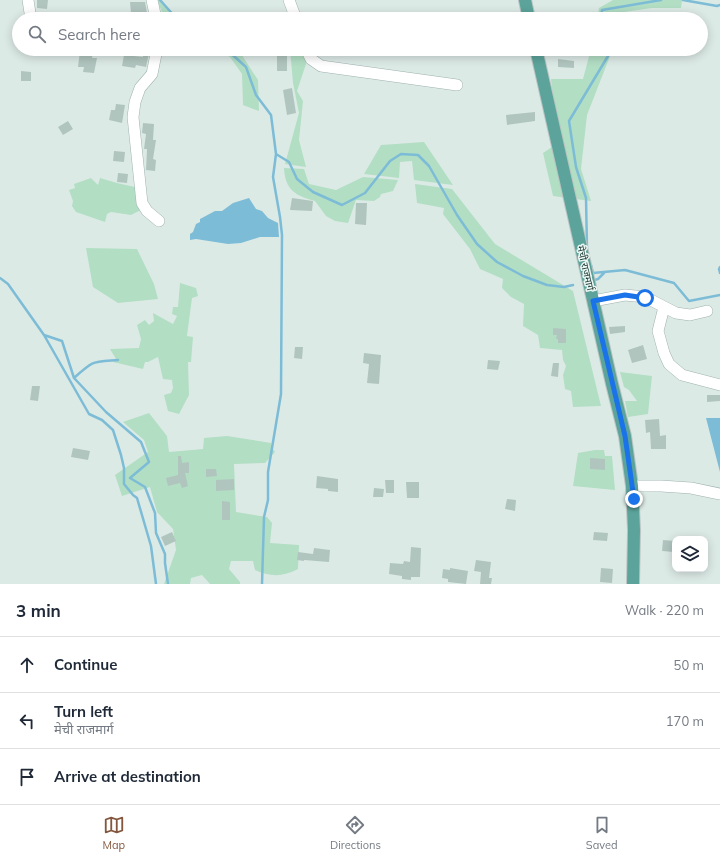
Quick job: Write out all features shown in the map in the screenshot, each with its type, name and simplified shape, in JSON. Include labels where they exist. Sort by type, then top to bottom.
[{"type":"main road","points":[[525,0],[528,12]]},
{"type":"main road","name":"मेची राजमार्ग","points":[[538,56],[625,436],[632,486],[634,530],[633,584]]},
{"type":"street","points":[[28,0],[30,12]]},
{"type":"street","points":[[152,0],[155,12]]},
{"type":"street","points":[[289,0],[293,12]]},
{"type":"street","points":[[156,56],[152,74],[140,88],[135,102],[133,117],[142,203],[147,211],[159,221]]},
{"type":"street","points":[[310,56],[311,59],[321,66],[457,85]]},
{"type":"street","points":[[593,301],[625,295],[645,298],[676,313],[690,316],[707,311]]},
{"type":"street","points":[[664,307],[658,332],[669,364],[682,375],[720,385]]},
{"type":"street","points":[[632,486],[691,488],[720,494]]},
{"type":"green space","points":[[157,0],[161,0],[168,10],[172,12],[162,12]]},
{"type":"green space","points":[[613,0],[682,0],[681,8],[652,8],[624,12],[598,12],[599,8]]},
{"type":"green space","points":[[228,56],[243,56],[258,80],[259,111],[243,105],[242,74]]},
{"type":"green space","points":[[291,56],[309,56],[297,91],[303,101],[299,140],[306,167],[285,164],[299,113],[293,83]]},
{"type":"green space","points":[[589,56],[610,56],[587,115],[581,169],[591,201],[553,196],[543,153],[558,143],[551,79],[583,79]]},
{"type":"green space","points":[[424,142],[453,185],[414,180],[412,161],[400,162],[399,178],[364,174],[381,145]]},
{"type":"green space","points":[[284,168],[304,169],[309,184],[336,190],[363,177],[398,180],[393,191],[381,194],[380,197],[374,201],[356,200],[348,223],[335,221],[326,216],[315,201],[302,197],[293,191],[287,182]]},
{"type":"green space","points":[[91,178],[98,185],[100,178],[139,188],[141,210],[131,215],[111,212],[107,214],[105,222],[76,212],[72,206],[73,201],[69,190],[75,188],[74,184]]},
{"type":"green space","points":[[415,184],[452,189],[495,244],[573,291],[601,406],[573,407],[571,391],[565,389],[563,375],[566,366],[563,360],[562,350],[540,348],[538,335],[523,326],[524,304],[511,297],[502,288],[503,279],[480,269],[470,249],[443,214],[444,208],[417,203]]},
{"type":"green space","points":[[86,248],[137,249],[154,284],[158,299],[118,303],[93,287]]},
{"type":"green space","points":[[180,283],[196,288],[198,296],[192,298],[187,336],[193,337],[191,362],[188,362],[189,395],[179,414],[168,411],[164,395],[171,393],[173,388],[172,380],[163,379],[158,357],[145,362],[143,369],[113,362],[116,359],[110,349],[139,348],[141,339],[137,325],[145,320],[149,325],[154,321],[153,313],[173,324],[177,316],[172,314],[173,307],[178,307]]},
{"type":"green space","points":[[620,372],[652,376],[648,414],[628,417],[625,401],[637,401],[629,390],[624,387]]},
{"type":"green space","points":[[149,413],[167,436],[169,452],[203,449],[204,438],[227,436],[271,443],[275,452],[265,463],[234,464],[236,512],[267,517],[272,523],[270,543],[299,545],[298,569],[287,574],[271,575],[255,570],[253,561],[231,561],[229,569],[240,584],[210,584],[202,575],[191,578],[190,584],[164,584],[176,550],[173,529],[157,512],[150,487],[122,496],[115,475],[148,452],[144,440],[123,422]]},
{"type":"green space","points":[[604,450],[605,456],[612,456],[615,490],[573,486],[578,453]]},
{"type":"water","points":[[249,198],[256,209],[262,211],[268,218],[278,223],[279,237],[260,237],[241,243],[228,244],[196,239],[190,240],[190,234],[193,232],[196,224],[200,222],[200,219],[215,211],[222,211],[233,203]]},
{"type":"water","points":[[706,418],[720,418],[720,472]]},
{"type":"building","points":[[37,0],[48,0],[47,9],[37,8]]},
{"type":"building","points":[[130,2],[145,2],[147,12],[131,12]]},
{"type":"building","points":[[79,56],[92,56],[92,58],[97,58],[94,73],[83,72],[84,67],[78,67]]},
{"type":"building","points":[[124,56],[148,56],[146,67],[136,65],[135,68],[122,66]]},
{"type":"building","points":[[277,56],[287,56],[287,71],[277,71]]},
{"type":"building","points":[[558,59],[574,61],[574,68],[558,67]]},
{"type":"building","points":[[21,71],[31,72],[31,81],[21,81]]},
{"type":"building","points":[[292,88],[296,113],[287,115],[283,90]]},
{"type":"building","points":[[116,104],[125,105],[122,123],[109,120],[111,110],[115,110]]},
{"type":"building","points":[[535,112],[535,121],[507,125],[506,115]]},
{"type":"building","points":[[68,121],[73,129],[63,135],[58,127]]},
{"type":"building","points":[[143,123],[154,124],[153,140],[156,140],[153,159],[156,160],[155,171],[146,170],[147,149],[144,149],[146,134],[142,133]]},
{"type":"building","points":[[114,151],[125,152],[124,162],[113,161]]},
{"type":"building","points":[[118,173],[128,174],[127,183],[117,182]]},
{"type":"building","points":[[292,198],[313,201],[312,211],[290,210]]},
{"type":"building","points":[[356,203],[367,203],[366,225],[355,224]]},
{"type":"building","points":[[625,326],[625,332],[610,334],[609,327]]},
{"type":"building","points":[[553,328],[566,329],[566,343],[558,343],[558,339],[556,339],[557,335],[553,335]]},
{"type":"building","points":[[643,345],[647,359],[632,363],[628,350]]},
{"type":"building","points":[[295,347],[303,347],[302,359],[294,358]]},
{"type":"building","points":[[364,353],[381,355],[379,384],[367,383],[369,364],[363,363]]},
{"type":"building","points":[[488,360],[500,361],[498,370],[487,369]]},
{"type":"building","points":[[553,363],[559,363],[558,377],[551,376]]},
{"type":"building","points":[[32,386],[40,386],[38,401],[30,400]]},
{"type":"building","points":[[707,395],[720,395],[720,401],[707,402]]},
{"type":"building","points":[[659,419],[660,436],[666,435],[666,449],[651,449],[650,432],[646,433],[645,420]]},
{"type":"building","points":[[73,448],[90,451],[88,460],[71,457]]},
{"type":"building","points":[[178,456],[181,456],[182,463],[189,462],[189,473],[185,473],[188,486],[182,488],[180,483],[168,486],[166,478],[178,475]]},
{"type":"building","points":[[590,458],[605,459],[605,470],[590,469]]},
{"type":"building","points":[[206,469],[216,469],[217,476],[206,477]]},
{"type":"building","points":[[317,476],[338,479],[338,492],[316,488]]},
{"type":"building","points":[[234,479],[234,490],[216,491],[216,480]]},
{"type":"building","points":[[385,480],[394,480],[394,493],[386,493]]},
{"type":"building","points":[[406,482],[419,482],[419,498],[407,498]]},
{"type":"building","points":[[374,488],[384,489],[383,497],[373,497]]},
{"type":"building","points":[[507,499],[516,500],[515,511],[505,509]]},
{"type":"building","points":[[222,501],[230,502],[230,520],[222,520]]},
{"type":"building","points":[[172,532],[176,541],[165,546],[161,537]]},
{"type":"building","points":[[594,532],[608,533],[607,541],[593,540]]},
{"type":"building","points":[[663,540],[672,541],[672,552],[662,551]]},
{"type":"building","points":[[411,547],[421,548],[420,577],[411,577],[411,580],[402,579],[402,576],[389,574],[390,563],[403,564],[404,561],[410,562]]},
{"type":"building","points":[[314,548],[330,550],[329,562],[297,560],[298,552],[313,554]]},
{"type":"building","points":[[476,560],[491,562],[489,578],[492,578],[491,584],[480,584],[481,572],[474,571]]},
{"type":"building","points":[[450,568],[468,571],[466,584],[448,582],[448,579],[442,578],[443,569],[450,570]]},
{"type":"building","points":[[601,568],[613,569],[612,583],[600,582]]},
{"type":"waterway","points":[[160,0],[171,12]]},
{"type":"waterway","points":[[602,12],[602,10],[661,0]]},
{"type":"waterway","points":[[683,0],[717,6],[720,5]]},
{"type":"waterway","points":[[234,56],[246,67],[256,95],[271,115],[276,154],[289,162],[297,179],[313,192],[342,205],[365,193],[390,161],[401,154],[418,155],[429,166],[457,215],[477,244],[497,262],[523,276],[547,285],[564,287],[573,285]]},
{"type":"waterway","points":[[587,249],[586,198],[576,167],[569,121],[608,56]]},
{"type":"waterway","points":[[262,584],[264,517],[268,500],[268,472],[281,394],[282,235],[273,177],[276,154]]},
{"type":"waterway","points":[[591,265],[593,273],[625,270],[674,283],[689,301],[720,295]]},
{"type":"waterway","points":[[720,267],[720,273]]},
{"type":"waterway","points":[[591,281],[598,279],[605,272]]},
{"type":"waterway","points":[[0,278],[8,284],[44,335],[62,341],[74,378],[106,412],[141,442],[149,462],[130,478],[145,487],[155,513],[156,533],[165,554],[168,584]]},
{"type":"waterway","points":[[44,335],[89,414],[102,420],[113,430],[124,468],[124,484],[137,498],[151,546],[156,584]]},
{"type":"waterway","points":[[74,378],[94,363],[118,360]]},
{"type":"route","points":[[634,499],[625,436],[593,301],[625,295],[645,298]]}]
